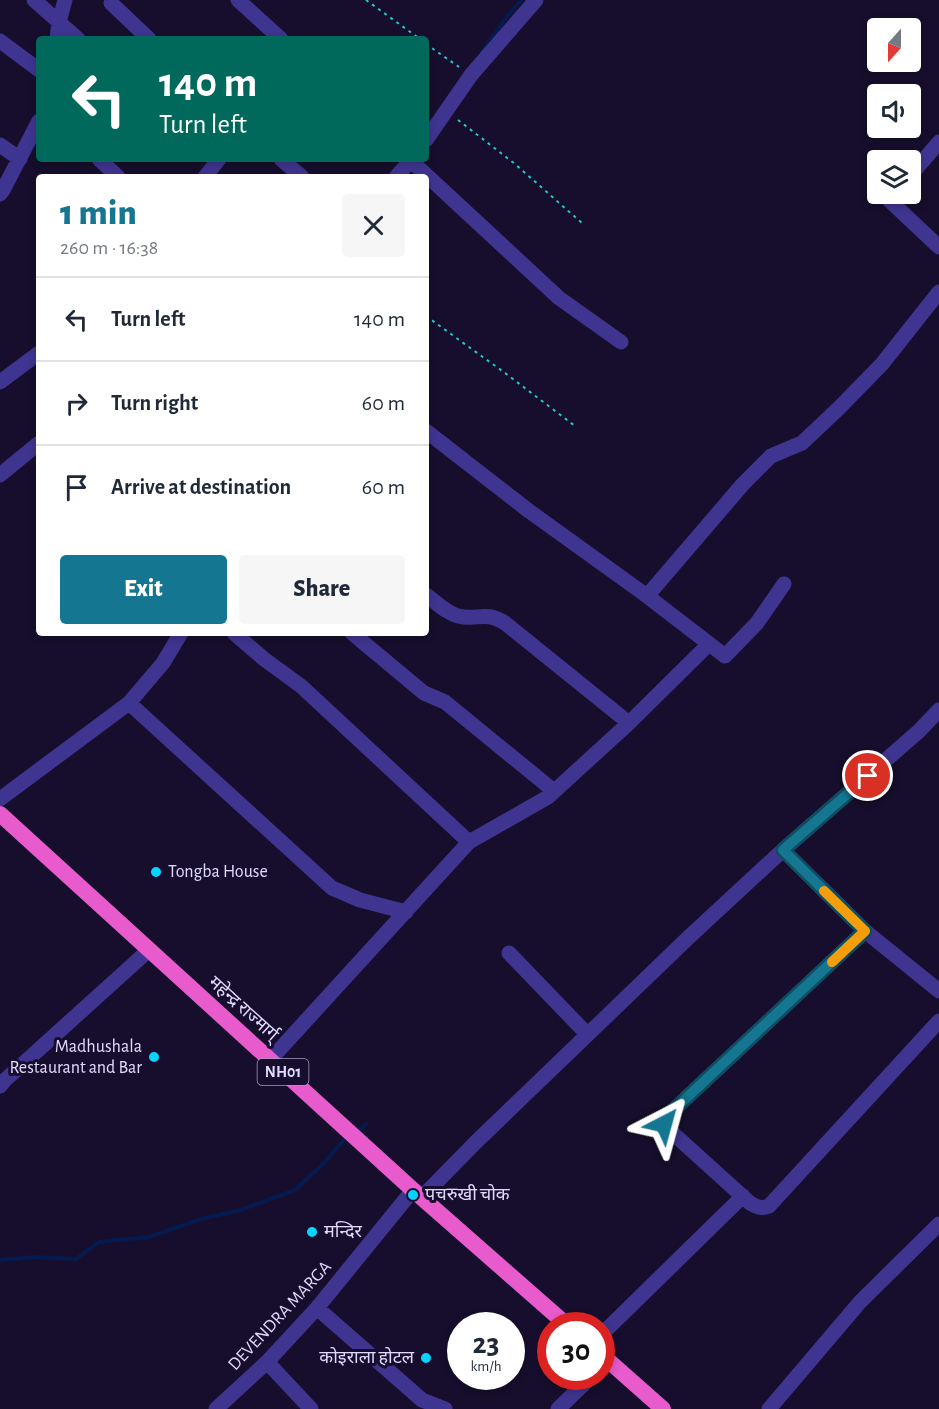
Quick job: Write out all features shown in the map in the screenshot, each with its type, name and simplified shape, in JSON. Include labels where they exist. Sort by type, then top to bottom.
[{"type":"highway","name":"महेन्द्र राज्मार्ग्","points":[[0,814],[417,1194],[552,1312]]},
{"type":"highway","points":[[615,1371],[663,1409]]},
{"type":"street","points":[[34,0],[75,36]]},
{"type":"street","points":[[57,36],[65,0]]},
{"type":"street","points":[[238,0],[277,36]]},
{"type":"street","points":[[429,136],[471,75],[536,0]]},
{"type":"street","points":[[111,3],[146,36]]},
{"type":"street","points":[[0,41],[36,68]]},
{"type":"street","points":[[0,194],[36,127]]},
{"type":"street","points":[[921,163],[939,142]]},
{"type":"street","points":[[0,145],[20,159]]},
{"type":"street","points":[[102,162],[115,174]]},
{"type":"street","points":[[284,162],[298,174]]},
{"type":"street","points":[[399,174],[409,162]]},
{"type":"street","points":[[413,162],[426,174]]},
{"type":"street","points":[[429,177],[560,298],[621,342]]},
{"type":"street","points":[[893,204],[939,247]]},
{"type":"street","points":[[647,596],[743,484],[771,456],[802,443],[882,364],[939,292]]},
{"type":"street","points":[[0,382],[36,355]]},
{"type":"street","points":[[429,433],[529,512],[647,596],[724,656],[757,623],[784,584]]},
{"type":"street","points":[[0,475],[36,445]]},
{"type":"street","points":[[429,597],[460,617],[489,616],[505,623],[629,723]]},
{"type":"street","points":[[0,799],[129,702],[163,663],[179,636]]},
{"type":"street","points":[[237,636],[301,686],[469,842]]},
{"type":"street","points":[[356,636],[424,693],[445,702],[554,791]]},
{"type":"street","points":[[270,1060],[469,842],[548,797],[629,723],[709,644]]},
{"type":"street","points":[[129,702],[332,888],[360,900],[406,912]]},
{"type":"street","name":"DEVENDRA MARGA","points":[[216,1409],[267,1362],[417,1194],[476,1142],[689,937],[939,710]]},
{"type":"street","points":[[783,850],[865,931],[939,991]]},
{"type":"street","points":[[865,931],[667,1116],[664,1124],[667,1128],[742,1196],[758,1208],[769,1206],[939,1021]]},
{"type":"street","points":[[0,1086],[149,950]]},
{"type":"street","points":[[508,953],[587,1034]]},
{"type":"street","points":[[615,1321],[742,1196]]},
{"type":"street","points":[[769,1409],[860,1302],[939,1224]]},
{"type":"street","points":[[317,1308],[422,1400],[445,1409]]},
{"type":"street","points":[[267,1362],[311,1409]]},
{"type":"street","points":[[558,1409],[578,1390]]},
{"type":"path","points":[[366,0],[416,36]]},
{"type":"path","points":[[429,46],[471,75]]},
{"type":"path","points":[[446,111],[515,164],[583,224]]},
{"type":"path","points":[[429,318],[575,426]]},
{"type":"waterway","points":[[482,52],[521,0]]},
{"type":"waterway","points":[[356,1132],[367,1124]]},
{"type":"waterway","points":[[0,1260],[34,1257],[76,1259],[99,1242],[149,1237],[201,1219],[241,1210],[295,1190],[348,1137]]},
{"type":"slow traffic","points":[[824,891],[865,931],[832,962]]},
{"type":"place","name":"Tongba House","points":[[156,872]]},
{"type":"place","name":"Madhushala Restaurant and Bar","points":[[154,1057]]},
{"type":"place","name":"पचरुखी चोक","points":[[413,1195]]},
{"type":"place","name":"मन्दिर","points":[[312,1232]]},
{"type":"place","name":"कोइराला होटल","points":[[426,1358]]},
{"type":"route","points":[[664,1124],[667,1116],[865,931],[783,850],[868,776]]}]
